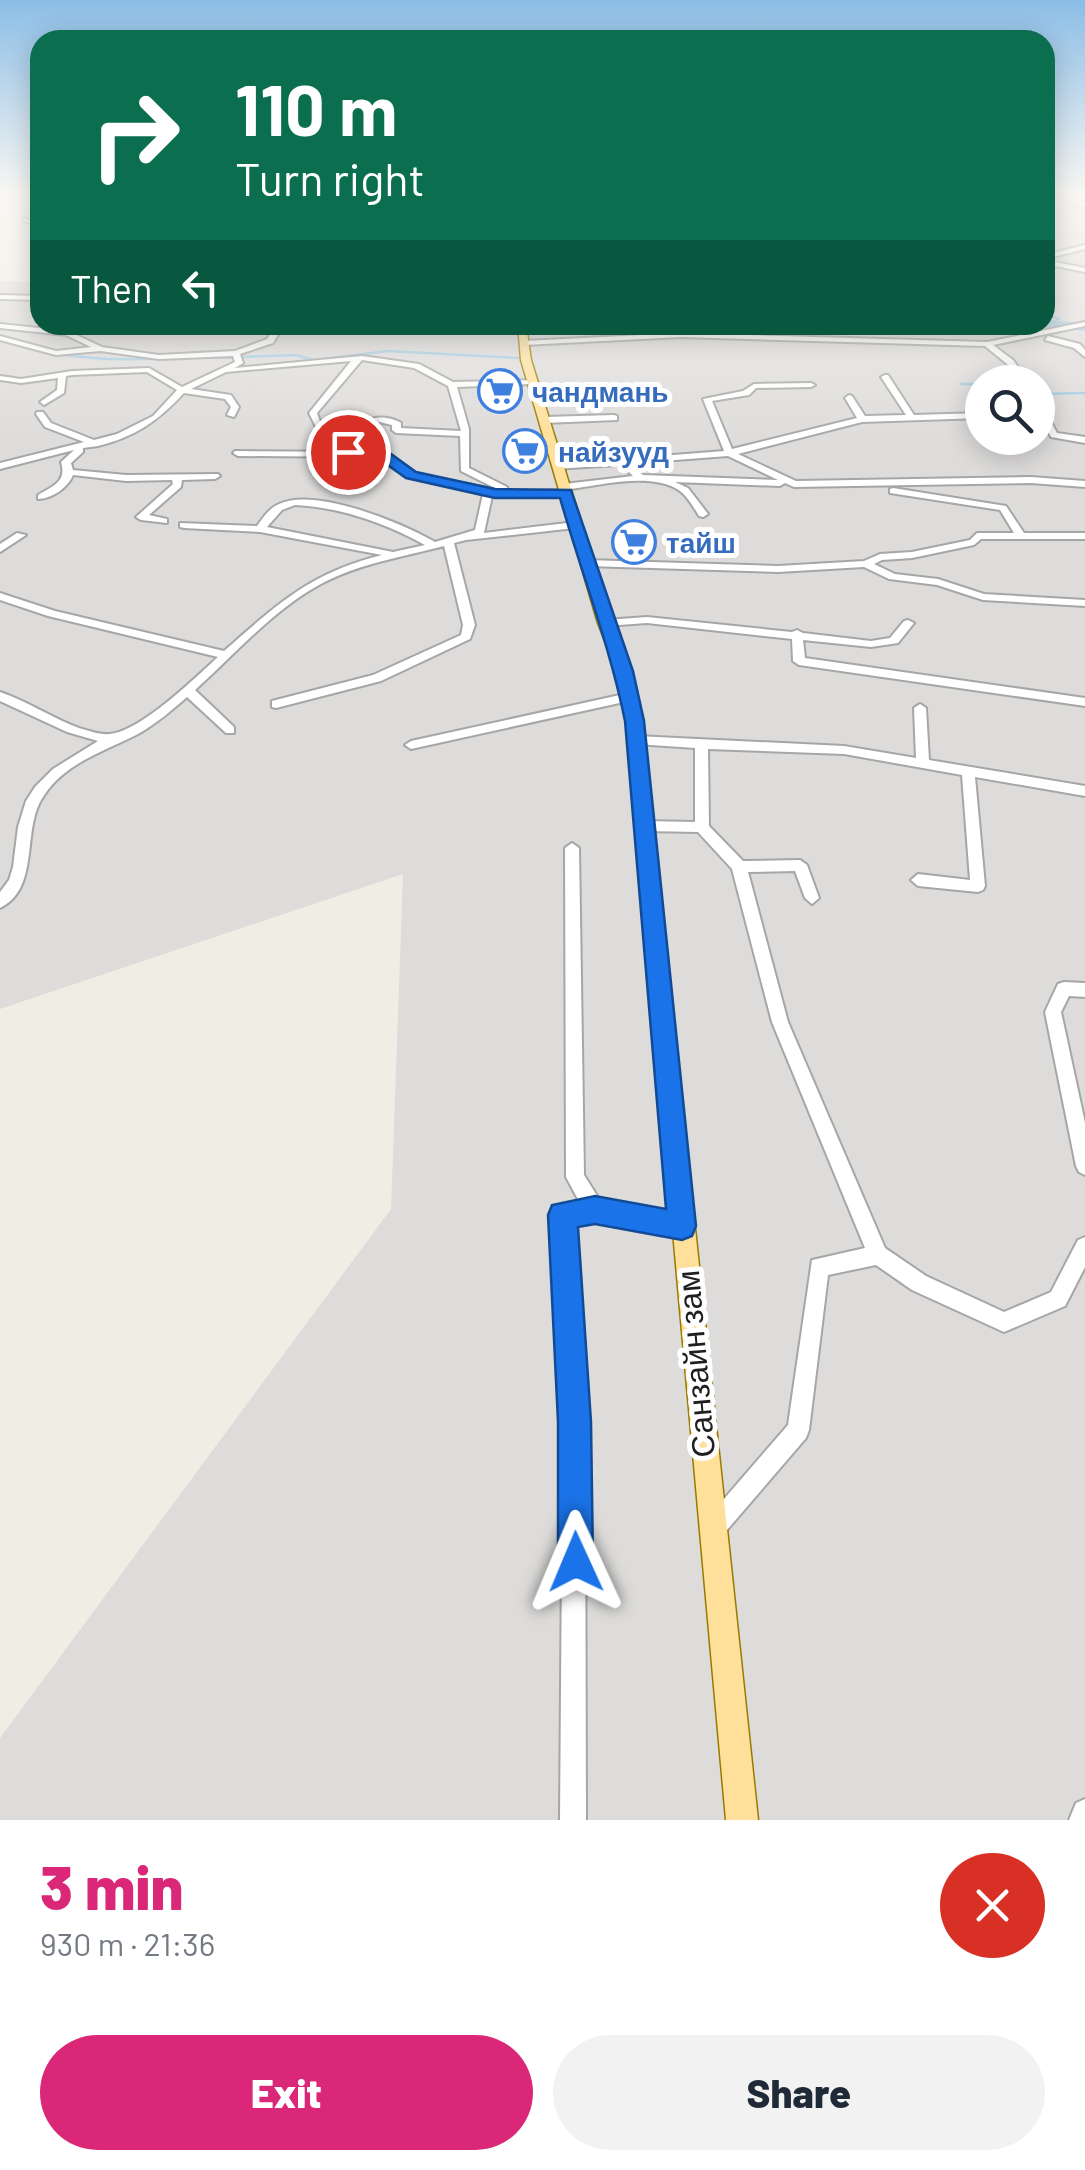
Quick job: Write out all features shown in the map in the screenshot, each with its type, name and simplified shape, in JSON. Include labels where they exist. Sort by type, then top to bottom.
[{"type":"main road","name":"Санзайн зам","points":[[523,335],[586,563],[630,697],[710,1532],[742,1820]]},
{"type":"street","points":[[0,297],[30,298]]},
{"type":"street","points":[[1055,332],[1085,324]]},
{"type":"street","points":[[0,326],[30,329]]},
{"type":"street","points":[[72,335],[100,349]]},
{"type":"street","points":[[0,338],[56,354],[100,349],[159,357],[236,353],[270,341],[274,335]]},
{"type":"street","points":[[525,352],[577,338],[720,335],[987,344],[1043,335]]},
{"type":"street","points":[[871,335],[873,340]]},
{"type":"street","points":[[1031,335],[1062,340],[1085,355]]},
{"type":"street","points":[[987,344],[1012,365]]},
{"type":"street","points":[[0,466],[22,457],[96,444],[156,418],[182,390],[238,363],[236,353]]},
{"type":"street","points":[[222,371],[356,359],[416,366],[452,385],[533,382]]},
{"type":"street","points":[[319,425],[313,413],[356,359]]},
{"type":"street","points":[[0,378],[149,370],[182,390],[228,397],[235,407],[231,415]]},
{"type":"street","points":[[44,402],[61,391],[62,377]]},
{"type":"street","points":[[885,377],[910,418]]},
{"type":"street","points":[[452,385],[465,434],[464,470],[517,495]]},
{"type":"street","points":[[794,484],[729,453],[707,399],[746,393],[754,386],[812,385]]},
{"type":"street","points":[[849,398],[862,419]]},
{"type":"street","points":[[40,414],[48,425],[96,444]]},
{"type":"street","points":[[350,437],[411,475],[517,495],[563,482],[729,453],[862,419],[965,416]]},
{"type":"street","points":[[544,420],[614,418]]},
{"type":"street","points":[[374,420],[396,422],[396,430],[465,434]]},
{"type":"street","points":[[1055,436],[1085,440]]},
{"type":"street","points":[[41,497],[65,483],[69,472],[66,462],[83,448]]},
{"type":"street","points":[[238,453],[338,456],[348,452],[386,457]]},
{"type":"street","points":[[0,453],[22,457]]},
{"type":"street","points":[[635,466],[632,472],[684,490],[703,514]]},
{"type":"street","points":[[69,472],[178,479],[215,476]]},
{"type":"street","points":[[563,482],[645,478],[794,484],[1031,480],[1085,484]]},
{"type":"street","points":[[163,521],[142,517],[178,484],[178,479]]},
{"type":"street","points":[[854,484],[1003,508],[1020,534]]},
{"type":"street","points":[[433,486],[464,488]]},
{"type":"street","points":[[452,541],[480,532],[488,492]]},
{"type":"street","points":[[260,529],[280,506],[298,501],[341,508],[433,545]]},
{"type":"street","points":[[184,525],[260,529],[393,554]]},
{"type":"street","points":[[0,902],[12,892],[21,870],[32,802],[76,759],[124,735],[187,690],[312,585],[393,554],[452,541],[575,525]]},
{"type":"street","points":[[0,549],[21,535]]},
{"type":"street","points":[[586,563],[778,569],[866,564],[880,557],[974,542],[977,536],[1085,536]]},
{"type":"street","points":[[276,704],[377,678],[466,637],[469,625],[452,541]]},
{"type":"street","points":[[866,564],[893,577],[938,582],[983,597],[1085,603]]},
{"type":"street","points":[[0,596],[52,614],[226,655]]},
{"type":"street","points":[[604,623],[647,620],[872,644],[894,640],[908,623]]},
{"type":"street","points":[[797,633],[799,661],[1085,702]]},
{"type":"street","points":[[187,690],[230,730]]},
{"type":"street","points":[[0,696],[80,731],[112,738]]},
{"type":"street","points":[[411,745],[630,697]]},
{"type":"street","points":[[920,708],[923,763]]},
{"type":"street","points":[[636,740],[844,750],[1085,791]]},
{"type":"street","points":[[701,744],[702,827],[739,867],[780,1022],[878,1255],[919,1284],[1004,1322],[1058,1299],[1085,1247]]},
{"type":"street","points":[[918,880],[978,886],[968,771]]},
{"type":"street","points":[[644,826],[702,827]]},
{"type":"street","points":[[572,848],[575,1178],[595,1210]]},
{"type":"street","points":[[739,867],[800,864],[812,898]]},
{"type":"street","points":[[1085,990],[1064,989],[1053,1012],[1085,1166]]},
{"type":"street","points":[[573,1820],[574,1422],[562,1215],[595,1210],[682,1226]]},
{"type":"street","points":[[710,1532],[798,1430],[819,1267],[878,1255]]},
{"type":"street","points":[[1082,1820],[1085,1812]]},
{"type":"shaded area","points":[[1055,278],[1085,278],[1085,1820],[0,1820],[0,1738],[391,1209],[403,874],[0,1009],[0,281],[30,282],[30,335],[1055,335]]},
{"type":"waterway","points":[[1055,318],[1059,319]]},
{"type":"waterway","points":[[1055,322],[1071,324]]},
{"type":"waterway","points":[[1055,325],[1085,327]]},
{"type":"waterway","points":[[0,340],[96,358],[194,357]]},
{"type":"waterway","points":[[238,357],[296,355],[314,360],[388,351],[518,358]]},
{"type":"waterway","points":[[204,357],[233,358]]},
{"type":"waterway","points":[[1055,394],[1085,393]]},
{"type":"place","name":"чандмань","points":[[500,391]]},
{"type":"place","name":"найзууд","points":[[525,451]]},
{"type":"place","name":"тайш","points":[[634,542]]},
{"type":"route","points":[[348,452],[386,457],[411,475],[495,494],[566,493],[604,623],[624,671],[634,721],[682,1226],[637,1221],[595,1210],[562,1215],[574,1422],[576,1562]]}]
